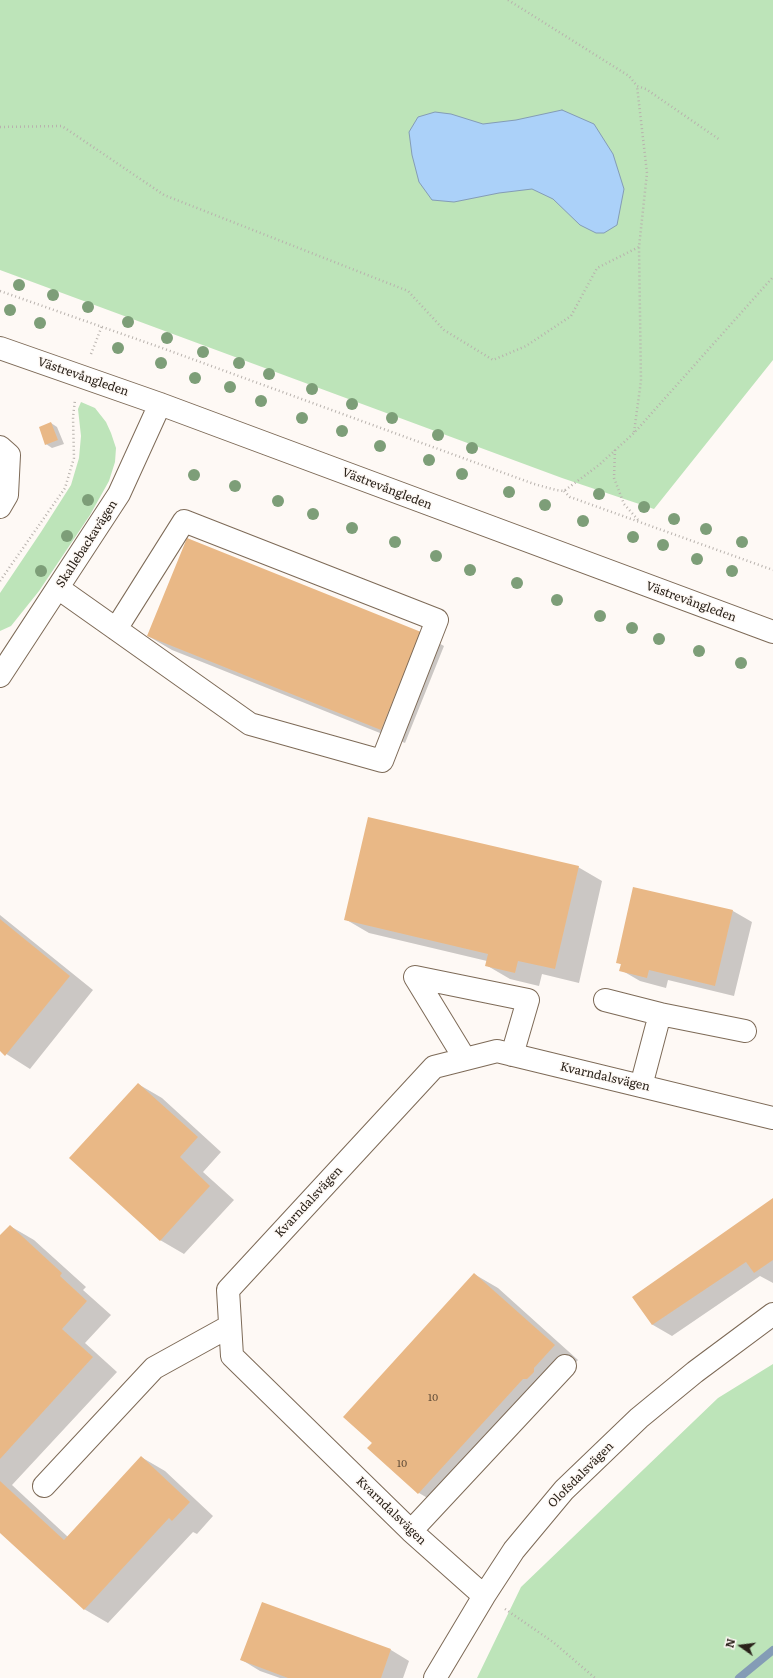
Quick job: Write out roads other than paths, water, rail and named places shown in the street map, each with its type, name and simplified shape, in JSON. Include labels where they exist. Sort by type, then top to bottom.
[{"type":"street","name":"Västrevångleden","points":[[0,348],[82,378],[160,404],[773,632]]},
{"type":"street","name":"Skallebackavägen","points":[[3,665],[58,588],[119,494],[160,404]]},
{"type":"street","points":[[0,446],[9,455],[7,495],[0,507]]},
{"type":"street","points":[[58,588],[250,724],[382,761],[437,620],[184,521],[116,629]]},
{"type":"street","points":[[465,1059],[414,977],[528,1000],[512,1055]]},
{"type":"street","points":[[606,1000],[660,1014],[745,1031]]},
{"type":"street","points":[[641,1086],[660,1014]]},
{"type":"street","name":"Kvarndalsvägen","points":[[484,1596],[411,1532],[232,1356],[228,1290],[434,1067],[496,1051],[773,1118]]},
{"type":"street","name":"Olofsdalsvägen","points":[[435,1678],[484,1596],[514,1550],[564,1490],[639,1418],[695,1372],[773,1314]]},
{"type":"street","points":[[44,1486],[154,1368],[230,1326]]},
{"type":"street","points":[[411,1532],[565,1366]]},
{"type":"water","points":[[562,110],[594,124],[613,154],[624,189],[617,225],[604,233],[596,233],[580,225],[553,199],[532,189],[499,193],[454,202],[432,200],[419,182],[412,155],[409,132],[418,117],[435,112],[451,114],[483,124],[516,120]]},
{"type":"waterway","points":[[739,1678],[773,1650]]}]
